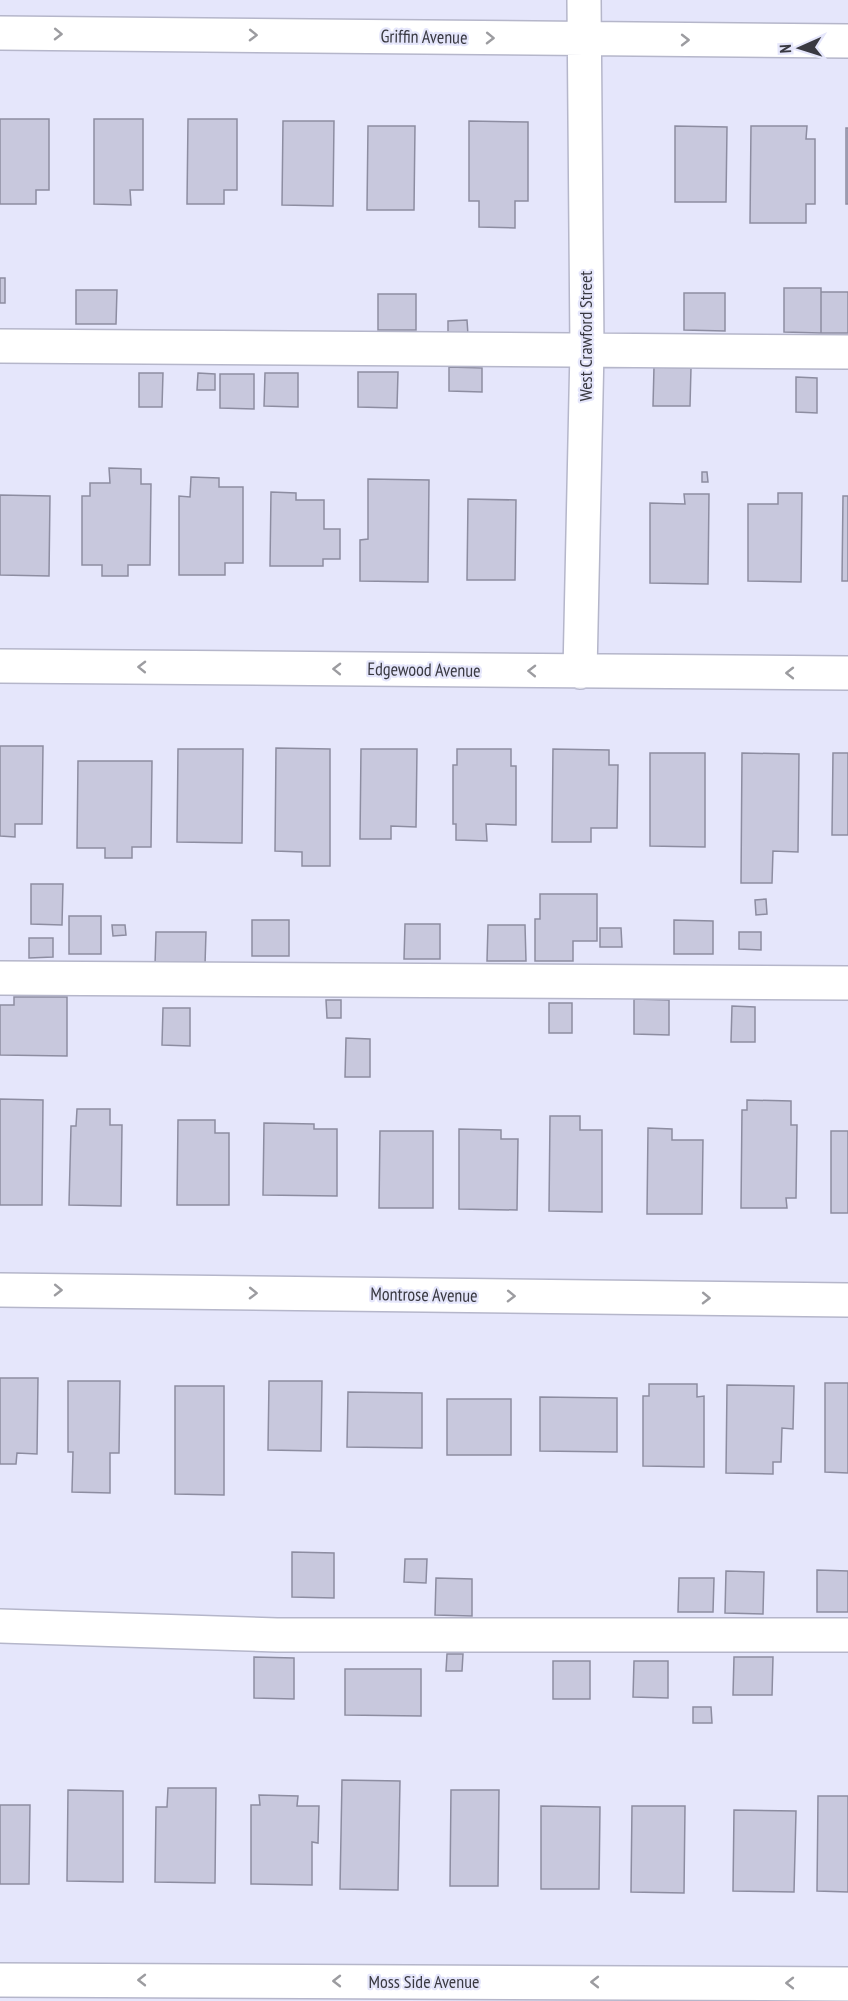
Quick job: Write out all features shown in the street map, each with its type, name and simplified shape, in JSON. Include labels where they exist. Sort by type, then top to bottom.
[{"type":"street","name":"West Crawford Street","points":[[580,672],[587,349],[584,0]]},
{"type":"street","name":"Griffin Avenue","points":[[0,33],[848,41]]},
{"type":"street","points":[[0,346],[848,352]]},
{"type":"street","name":"Edgewood Avenue","points":[[0,666],[848,673]]},
{"type":"street","points":[[0,978],[848,983]]},
{"type":"street","name":"Montrose Avenue","points":[[0,1290],[848,1300]]},
{"type":"street","points":[[0,1626],[278,1635],[848,1635]]},
{"type":"street","name":"Moss Side Avenue","points":[[0,1980],[848,1984]]},
{"type":"building","points":[[0,119],[49,119],[49,190],[36,190],[36,204],[0,204]]},
{"type":"building","points":[[94,119],[143,119],[143,190],[130,190],[131,205],[94,204]]},
{"type":"building","points":[[188,119],[237,119],[237,190],[224,190],[224,204],[187,204]]},
{"type":"building","points":[[283,121],[334,121],[333,206],[282,205]]},
{"type":"building","points":[[469,121],[528,122],[528,201],[515,201],[515,228],[479,227],[479,201],[469,201]]},
{"type":"building","points":[[368,126],[415,126],[414,210],[367,210]]},
{"type":"building","points":[[675,126],[727,127],[726,202],[675,202]]},
{"type":"building","points":[[751,126],[807,126],[806,139],[815,139],[815,204],[806,204],[806,223],[750,223]]},
{"type":"building","points":[[846,128],[848,128],[848,204],[846,204]]},
{"type":"building","points":[[0,278],[5,278],[5,303],[0,303]]},
{"type":"building","points":[[784,288],[821,288],[821,333],[784,332]]},
{"type":"building","points":[[76,290],[117,290],[116,324],[76,324]]},
{"type":"building","points":[[821,292],[848,292],[848,333],[821,333]]},
{"type":"building","points":[[684,293],[725,293],[725,331],[684,330]]},
{"type":"building","points":[[378,294],[416,294],[416,330],[378,330]]},
{"type":"building","points":[[467,320],[468,335],[448,336],[448,321]]},
{"type":"building","points":[[449,367],[482,368],[482,392],[449,391]]},
{"type":"building","points":[[654,367],[691,368],[690,406],[653,406]]},
{"type":"building","points":[[358,372],[398,372],[397,408],[358,407]]},
{"type":"building","points":[[139,373],[163,373],[162,407],[139,407]]},
{"type":"building","points":[[198,373],[215,374],[215,390],[197,390]]},
{"type":"building","points":[[265,373],[298,373],[298,407],[264,406]]},
{"type":"building","points":[[220,374],[254,374],[254,409],[220,408]]},
{"type":"building","points":[[796,377],[817,378],[817,413],[796,412]]},
{"type":"building","points":[[109,468],[141,469],[141,484],[151,484],[150,565],[128,565],[128,576],[102,576],[102,565],[82,565],[82,496],[90,496],[90,483],[110,483]]},
{"type":"building","points":[[702,472],[707,472],[708,482],[702,482]]},
{"type":"building","points":[[191,477],[219,478],[219,487],[243,487],[243,563],[225,563],[225,575],[179,575],[179,496],[190,497]]},
{"type":"building","points":[[368,479],[429,480],[428,582],[360,581],[360,540],[368,539]]},
{"type":"building","points":[[271,492],[296,493],[296,500],[324,500],[324,529],[340,529],[340,559],[323,559],[323,566],[270,566]]},
{"type":"building","points":[[778,493],[802,493],[801,582],[748,581],[748,504],[778,504]]},
{"type":"building","points":[[684,494],[709,494],[708,584],[650,583],[650,503],[685,504]]},
{"type":"building","points":[[0,495],[50,496],[49,576],[0,575]]},
{"type":"building","points":[[843,496],[848,496],[848,581],[842,581]]},
{"type":"building","points":[[468,499],[516,500],[515,580],[467,580]]},
{"type":"building","points":[[0,746],[43,746],[42,824],[15,824],[15,837],[0,836]]},
{"type":"building","points":[[276,748],[330,749],[330,866],[302,866],[302,852],[275,851]]},
{"type":"building","points":[[178,749],[243,749],[242,843],[177,842]]},
{"type":"building","points":[[361,749],[417,749],[416,827],[391,826],[391,839],[360,839]]},
{"type":"building","points":[[457,749],[511,749],[511,766],[516,766],[516,825],[486,824],[487,841],[456,840],[456,824],[453,824],[453,765],[457,765]]},
{"type":"building","points":[[553,749],[609,750],[609,765],[618,765],[617,828],[591,828],[591,842],[552,842]]},
{"type":"building","points":[[650,753],[705,753],[705,847],[650,846]]},
{"type":"building","points":[[742,753],[799,754],[798,852],[773,851],[772,883],[741,883]]},
{"type":"building","points":[[833,753],[848,753],[848,835],[832,835]]},
{"type":"building","points":[[78,761],[152,761],[151,847],[132,847],[132,858],[105,858],[105,848],[77,848]]},
{"type":"building","points":[[31,884],[63,884],[62,925],[31,924]]},
{"type":"building","points":[[540,894],[597,894],[597,941],[573,941],[573,961],[535,961],[535,919],[540,919]]},
{"type":"building","points":[[766,899],[767,914],[756,915],[755,900]]},
{"type":"building","points":[[69,916],[101,916],[101,954],[69,954]]},
{"type":"building","points":[[252,920],[289,920],[289,956],[252,956]]},
{"type":"building","points":[[674,920],[713,921],[713,954],[674,954]]},
{"type":"building","points":[[405,924],[440,924],[440,959],[404,959]]},
{"type":"building","points":[[112,925],[125,925],[126,935],[113,936]]},
{"type":"building","points":[[488,925],[525,925],[526,961],[487,961]]},
{"type":"building","points":[[600,928],[621,928],[622,947],[600,947]]},
{"type":"building","points":[[156,932],[206,932],[205,965],[155,965]]},
{"type":"building","points":[[739,932],[761,932],[761,950],[739,949]]},
{"type":"building","points":[[29,938],[53,938],[53,957],[29,958]]},
{"type":"building","points":[[14,997],[67,997],[67,1056],[0,1055],[0,1005],[14,1005]]},
{"type":"building","points":[[634,999],[669,1000],[669,1035],[634,1034]]},
{"type":"building","points":[[326,1000],[341,1000],[341,1018],[327,1018]]},
{"type":"building","points":[[549,1003],[572,1003],[572,1033],[549,1033]]},
{"type":"building","points":[[732,1006],[755,1007],[755,1042],[731,1042]]},
{"type":"building","points":[[163,1008],[190,1008],[190,1046],[162,1045]]},
{"type":"building","points":[[346,1038],[370,1039],[370,1077],[345,1077]]},
{"type":"building","points":[[0,1099],[43,1100],[42,1205],[0,1205]]},
{"type":"building","points":[[747,1100],[791,1101],[791,1125],[797,1125],[796,1198],[786,1198],[787,1208],[741,1208],[742,1110],[747,1110]]},
{"type":"building","points":[[77,1109],[110,1109],[110,1125],[122,1125],[121,1206],[69,1205],[71,1126],[76,1126]]},
{"type":"building","points":[[550,1116],[580,1116],[580,1130],[602,1130],[602,1212],[549,1211]]},
{"type":"building","points":[[178,1120],[215,1120],[215,1133],[229,1133],[229,1205],[177,1205]]},
{"type":"building","points":[[264,1123],[314,1124],[314,1129],[337,1129],[337,1196],[263,1195]]},
{"type":"building","points":[[648,1128],[672,1129],[672,1140],[703,1140],[702,1214],[647,1214]]},
{"type":"building","points":[[459,1129],[501,1130],[501,1139],[518,1139],[517,1210],[459,1209]]},
{"type":"building","points":[[380,1131],[433,1131],[433,1208],[379,1208]]},
{"type":"building","points":[[831,1131],[848,1131],[848,1213],[831,1213]]},
{"type":"building","points":[[0,1378],[38,1378],[37,1454],[17,1453],[16,1464],[0,1464]]},
{"type":"building","points":[[68,1381],[120,1381],[119,1453],[110,1453],[110,1493],[72,1492],[73,1452],[68,1452]]},
{"type":"building","points":[[269,1381],[322,1381],[321,1451],[268,1450]]},
{"type":"building","points":[[825,1383],[848,1383],[848,1473],[825,1472]]},
{"type":"building","points":[[649,1384],[697,1384],[697,1397],[704,1396],[704,1467],[643,1466],[643,1396],[649,1396]]},
{"type":"building","points":[[727,1385],[794,1386],[793,1429],[782,1428],[781,1462],[773,1462],[773,1474],[726,1473]]},
{"type":"building","points":[[175,1386],[224,1386],[224,1495],[175,1494]]},
{"type":"building","points":[[348,1392],[422,1393],[422,1448],[347,1447]]},
{"type":"building","points":[[540,1397],[617,1398],[617,1452],[540,1451]]},
{"type":"building","points":[[447,1399],[511,1399],[511,1455],[447,1455]]},
{"type":"building","points":[[292,1552],[334,1553],[334,1598],[292,1597]]},
{"type":"building","points":[[405,1559],[427,1559],[426,1583],[404,1582]]},
{"type":"building","points":[[817,1570],[848,1571],[848,1612],[817,1612]]},
{"type":"building","points":[[726,1571],[764,1572],[763,1614],[725,1613]]},
{"type":"building","points":[[436,1578],[472,1579],[472,1616],[435,1615]]},
{"type":"building","points":[[679,1578],[714,1578],[713,1612],[678,1612]]},
{"type":"building","points":[[447,1654],[463,1654],[462,1671],[446,1671]]},
{"type":"building","points":[[254,1657],[294,1658],[294,1699],[254,1698]]},
{"type":"building","points":[[734,1657],[773,1657],[772,1695],[733,1695]]},
{"type":"building","points":[[553,1661],[590,1661],[590,1699],[553,1699]]},
{"type":"building","points":[[634,1661],[668,1661],[668,1698],[633,1697]]},
{"type":"building","points":[[345,1669],[421,1669],[421,1716],[345,1715]]},
{"type":"building","points":[[693,1707],[711,1707],[712,1723],[693,1723]]},
{"type":"building","points":[[342,1780],[400,1781],[398,1890],[340,1889]]},
{"type":"building","points":[[168,1788],[216,1788],[215,1883],[155,1882],[156,1807],[167,1807]]},
{"type":"building","points":[[68,1790],[123,1791],[123,1882],[67,1881]]},
{"type":"building","points":[[451,1790],[499,1790],[498,1886],[450,1886]]},
{"type":"building","points":[[259,1795],[298,1796],[297,1806],[319,1806],[318,1843],[312,1842],[312,1885],[251,1884],[251,1805],[260,1805]]},
{"type":"building","points":[[818,1796],[848,1796],[848,1892],[817,1891]]},
{"type":"building","points":[[0,1805],[30,1805],[29,1884],[0,1884]]},
{"type":"building","points":[[541,1806],[600,1807],[599,1889],[541,1889]]},
{"type":"building","points":[[632,1806],[685,1806],[684,1893],[631,1892]]},
{"type":"building","points":[[734,1810],[796,1811],[794,1892],[733,1891]]}]
